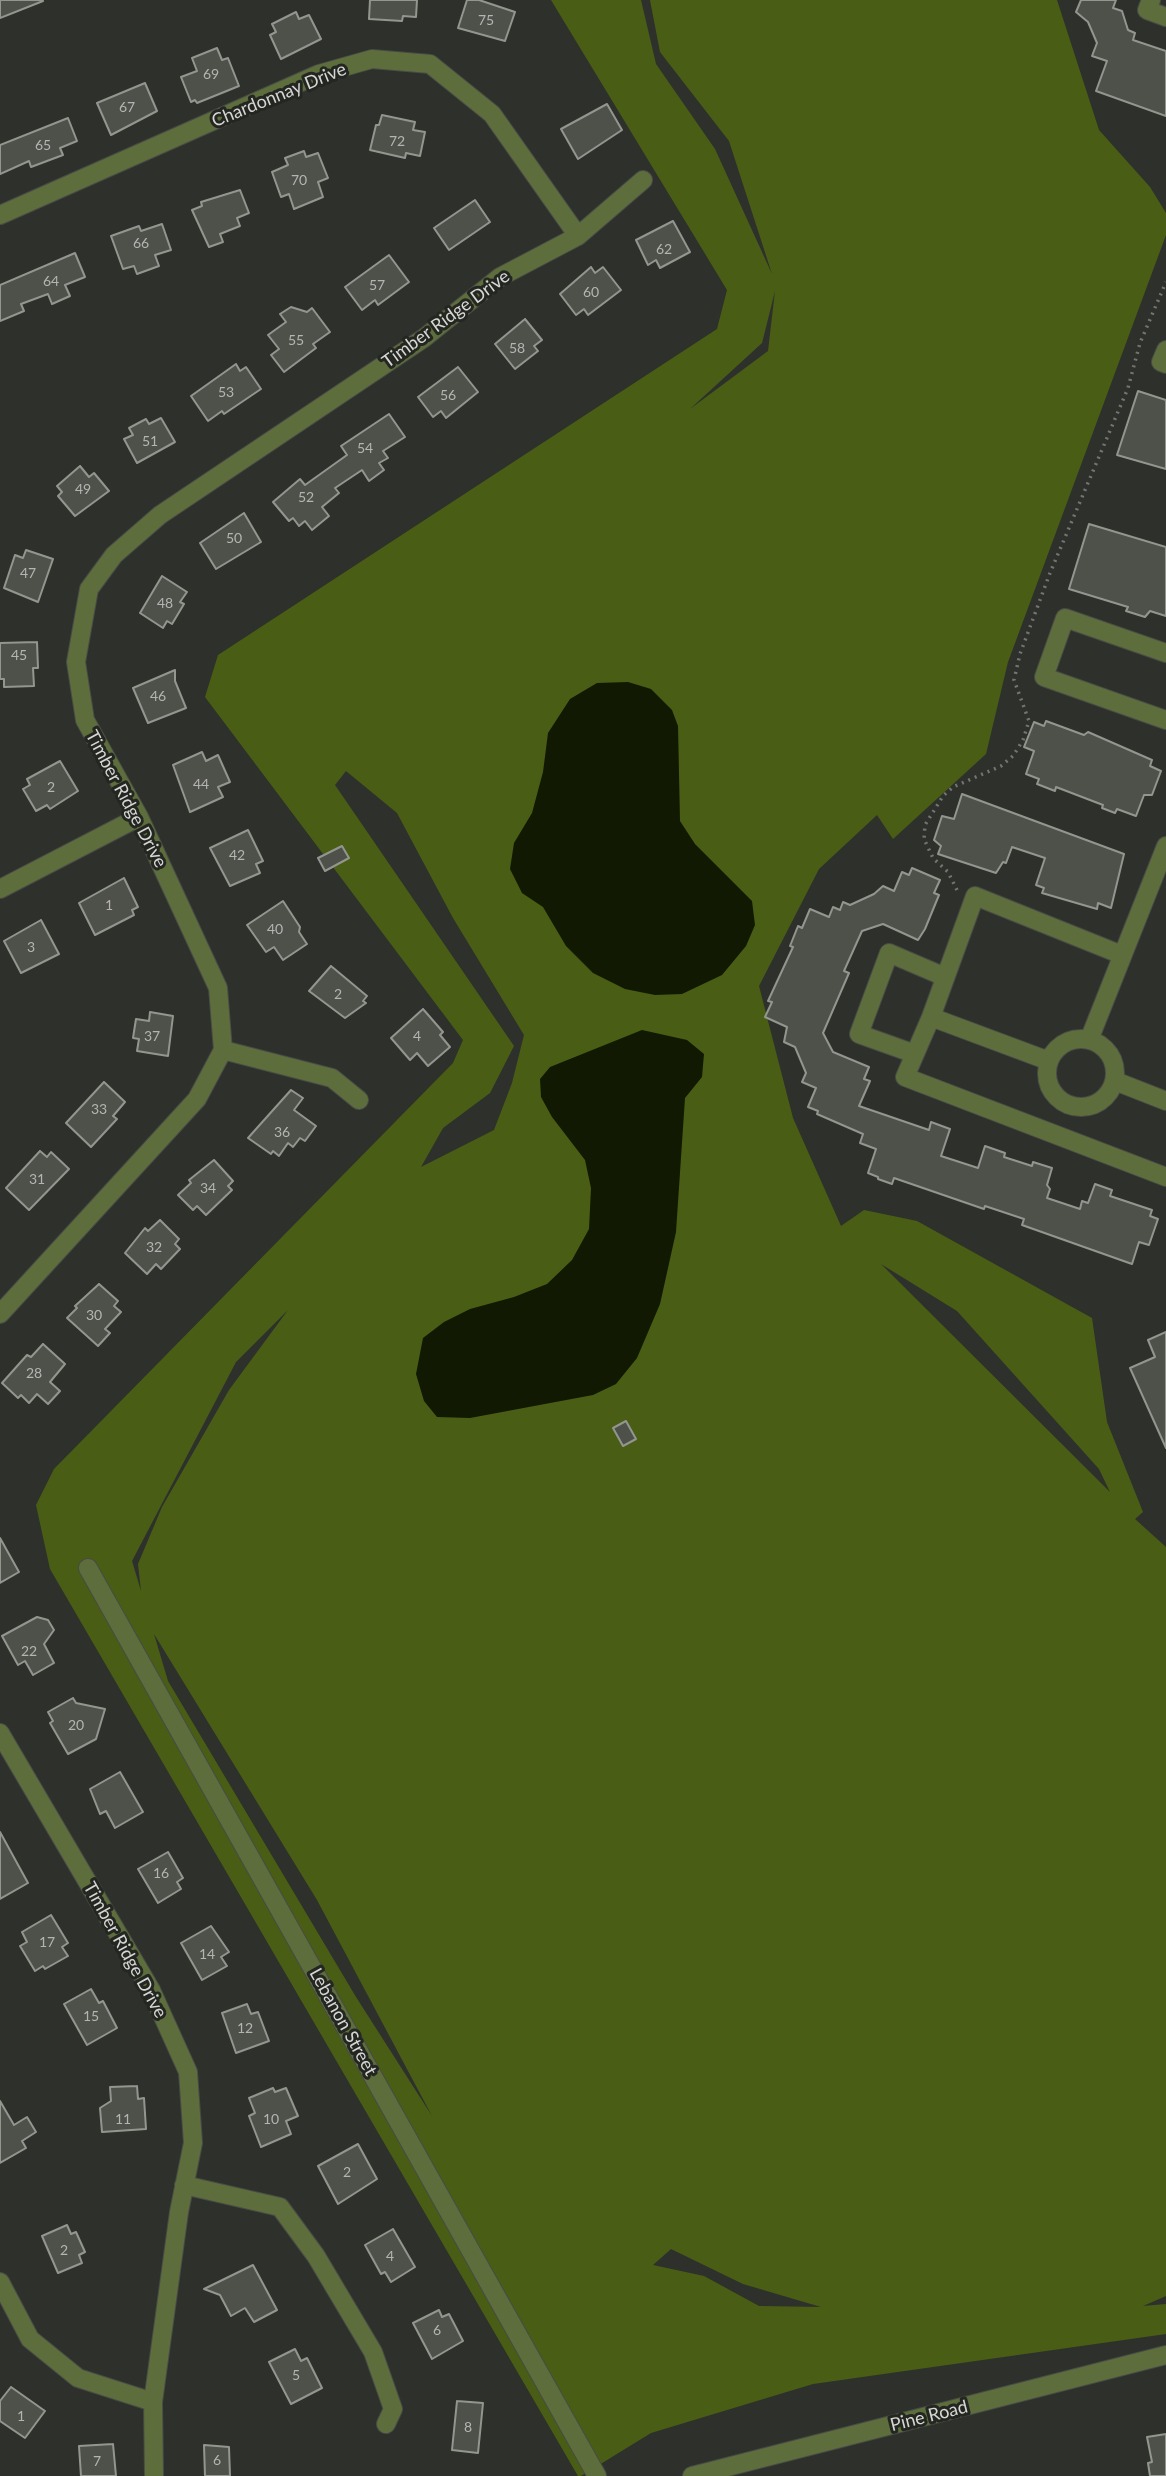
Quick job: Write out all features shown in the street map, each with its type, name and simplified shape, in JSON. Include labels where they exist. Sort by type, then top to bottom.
[{"type":"street","points":[[1151,0],[1147,10],[1166,17]]},
{"type":"street","name":"Chardonnay Drive","points":[[0,215],[319,74],[372,58],[430,64],[492,114],[578,236]]},
{"type":"street","name":"Timber Ridge Drive","points":[[223,1050],[218,988],[139,817],[85,720],[76,662],[89,589],[114,555],[160,515],[424,338],[500,277],[578,236],[643,180]]},
{"type":"street","points":[[1166,350],[1161,362],[1166,364]]},
{"type":"street","points":[[1166,653],[1065,618],[1044,677],[1166,720]]},
{"type":"street","points":[[0,889],[139,817]]},
{"type":"street","points":[[1089,1040],[1165,852]]},
{"type":"street","points":[[1122,955],[975,896],[931,1017],[905,1077],[1166,1177]]},
{"type":"street","points":[[915,1054],[859,1034],[889,953],[945,977]]},
{"type":"street","points":[[931,1017],[1049,1061]]},
{"type":"street","points":[[1089,1040],[1099,1044],[1113,1060],[1115,1081],[1103,1100],[1093,1105],[1071,1105],[1053,1093],[1047,1072],[1049,1061],[1054,1052],[1070,1041],[1089,1040]]},
{"type":"street","points":[[0,1314],[197,1099],[223,1050],[332,1078],[359,1100]]},
{"type":"street","points":[[1115,1081],[1166,1101]]},
{"type":"street","name":"Lebanon Street","points":[[88,1568],[597,2476]]},
{"type":"street","name":"Timber Ridge Drive","points":[[0,1733],[151,1990],[188,2072],[193,2143],[184,2185],[153,2402],[154,2476]]},
{"type":"street","points":[[184,2185],[280,2207],[316,2256],[373,2352],[393,2409],[386,2424]]},
{"type":"street","points":[[0,2282],[30,2339],[78,2378],[153,2402]]},
{"type":"street","name":"Pine Road","points":[[692,2476],[1166,2355]]},
{"type":"path","points":[[972,901],[959,893],[948,872],[933,858],[924,839],[925,825],[943,796],[953,787],[1001,766],[1013,756],[1023,740],[1029,721],[1014,680],[1020,653],[1050,573],[1128,388],[1140,343],[1166,282]]},
{"type":"green space","points":[[551,0],[641,0],[656,64],[715,149],[772,274],[729,141],[660,52],[650,0],[1057,0],[1099,130],[1150,187],[1166,213],[1166,235],[1008,662],[986,754],[893,839],[877,815],[819,869],[759,986],[793,1118],[841,1226],[864,1210],[917,1221],[1092,1318],[1107,1422],[1143,1512],[1135,1519],[1166,1547],[1166,2296],[1143,2306],[1166,2304],[1166,2334],[813,2384],[651,2433],[578,2476],[50,1569],[36,1505],[54,1469],[453,1063],[463,1040],[205,697],[218,655],[717,329],[727,290]],"holes":[[[775,291],[768,351],[690,409],[762,343]],[[346,771],[397,813],[453,918],[524,1035],[512,1083],[494,1130],[421,1167],[443,1128],[490,1093],[514,1046],[335,785]],[[881,1264],[957,1311],[1099,1469],[1110,1492]],[[288,1310],[229,1390],[162,1507],[138,1564],[141,1591],[132,1561],[236,1362]],[[154,1634],[317,1900],[432,2116],[356,1997],[168,1681]],[[671,2249],[743,2284],[821,2307],[759,2306],[704,2276],[653,2265]]]},
{"type":"shaded area","points":[[628,682],[651,689],[672,710],[678,726],[680,821],[695,844],[752,901],[755,925],[746,946],[722,975],[682,994],[655,995],[625,989],[593,973],[566,946],[543,907],[522,893],[510,869],[514,843],[532,813],[543,772],[548,733],[570,699],[597,683]]},
{"type":"shaded area","points":[[642,1030],[687,1040],[704,1054],[702,1077],[685,1098],[676,1232],[660,1304],[637,1358],[616,1384],[593,1395],[470,1418],[437,1417],[424,1401],[416,1374],[423,1338],[444,1322],[470,1309],[514,1297],[547,1284],[572,1260],[589,1229],[591,1188],[585,1160],[552,1117],[541,1097],[540,1079],[550,1067]]},
{"type":"building","points":[[0,0],[42,0],[43,1],[0,18]]},
{"type":"building","points":[[370,0],[417,0],[416,17],[403,16],[402,21],[369,19]]},
{"type":"building","points":[[467,0],[479,0],[515,12],[505,41],[458,28]]},
{"type":"building","points":[[1081,0],[1116,0],[1113,8],[1122,11],[1128,30],[1135,33],[1133,40],[1166,51],[1166,116],[1096,91],[1107,61],[1092,56],[1097,43],[1088,22],[1076,12]]},
{"type":"building","points":[[296,12],[299,19],[309,15],[321,39],[281,59],[270,35],[276,32],[272,24]]},
{"type":"building","points":[[217,48],[222,60],[228,58],[239,86],[197,103],[195,100],[191,102],[181,77],[197,71],[192,58]]},
{"type":"building","points":[[145,83],[157,111],[111,135],[97,103]]},
{"type":"building","points":[[607,104],[622,130],[578,159],[561,129]]},
{"type":"building","points":[[382,115],[415,122],[413,130],[425,132],[420,156],[406,153],[405,158],[370,150],[376,125],[379,125]]},
{"type":"building","points":[[68,118],[77,141],[60,148],[63,155],[31,167],[29,161],[0,174],[0,145]]},
{"type":"building","points":[[304,151],[306,157],[318,153],[328,178],[318,182],[323,197],[294,209],[289,194],[281,197],[272,172],[288,165],[285,158]]},
{"type":"building","points":[[240,190],[249,213],[237,218],[240,226],[220,234],[223,242],[209,247],[192,210],[202,206],[201,202]]},
{"type":"building","points":[[475,200],[490,222],[449,250],[434,228]]},
{"type":"building","points":[[673,221],[690,252],[660,268],[656,260],[648,265],[636,240]]},
{"type":"building","points":[[162,224],[171,250],[155,255],[159,266],[137,274],[134,266],[123,269],[111,236],[139,226],[141,231]]},
{"type":"building","points":[[75,253],[85,277],[65,285],[70,296],[52,304],[48,294],[21,304],[24,311],[0,321],[0,285]]},
{"type":"building","points":[[389,255],[409,282],[378,305],[375,300],[362,310],[345,287]]},
{"type":"building","points":[[591,267],[595,273],[603,267],[621,290],[588,315],[584,309],[576,315],[560,294]]},
{"type":"building","points":[[291,307],[307,312],[312,308],[330,332],[313,344],[316,348],[284,372],[271,355],[279,349],[268,335],[286,322],[280,314]]},
{"type":"building","points":[[525,319],[542,340],[534,346],[538,351],[515,369],[495,344]]},
{"type":"building","points":[[236,364],[240,371],[246,367],[261,389],[224,414],[222,411],[208,421],[191,396]]},
{"type":"building","points":[[458,367],[478,392],[446,418],[441,411],[433,417],[418,397]]},
{"type":"building","points":[[1138,391],[1166,400],[1166,469],[1117,455]]},
{"type":"building","points":[[389,414],[405,437],[383,451],[388,458],[379,463],[384,470],[369,481],[362,470],[335,488],[339,493],[322,507],[329,516],[312,530],[305,521],[299,526],[293,518],[289,521],[273,502],[300,479],[305,485],[347,455],[341,446]]},
{"type":"building","points":[[161,418],[175,442],[137,463],[124,439],[133,435],[129,428],[146,419],[149,424]]},
{"type":"building","points":[[80,466],[89,477],[94,473],[109,491],[75,516],[58,496],[62,492],[57,486]]},
{"type":"building","points":[[244,513],[261,542],[216,569],[200,543]]},
{"type":"building","points":[[1089,524],[1166,547],[1166,616],[1150,611],[1145,617],[1126,611],[1128,607],[1069,589]]},
{"type":"building","points":[[26,550],[53,559],[38,602],[4,588],[15,555],[23,558]]},
{"type":"building","points":[[162,576],[187,592],[180,602],[184,604],[172,624],[167,621],[163,628],[140,613]]},
{"type":"building","points":[[37,642],[38,668],[33,668],[34,686],[4,687],[4,679],[0,679],[0,643]]},
{"type":"building","points":[[175,670],[175,681],[186,708],[148,723],[133,688]]},
{"type":"building","points":[[1046,721],[1084,735],[1088,732],[1152,760],[1150,766],[1161,771],[1152,795],[1144,795],[1136,816],[1117,809],[1115,813],[1102,808],[1103,805],[1056,787],[1055,791],[1037,784],[1039,779],[1026,774],[1034,751],[1024,747],[1034,722],[1044,726]]},
{"type":"building","points":[[202,752],[206,761],[218,755],[230,782],[218,787],[223,797],[190,812],[173,765]]},
{"type":"building","points":[[60,761],[78,791],[50,809],[47,805],[36,811],[23,789],[30,785],[27,779]]},
{"type":"building","points":[[962,794],[1124,854],[1111,908],[1098,903],[1097,909],[1042,893],[1044,888],[1036,885],[1045,858],[1012,847],[1006,863],[1003,862],[996,873],[938,854],[941,846],[934,840],[942,816],[954,819]]},
{"type":"building","points":[[248,830],[263,861],[256,864],[260,873],[230,886],[210,848]]},
{"type":"building","points":[[342,846],[349,858],[325,871],[318,858]]},
{"type":"building","points":[[912,868],[940,880],[934,893],[939,895],[925,929],[918,940],[883,924],[862,931],[844,971],[849,973],[823,1033],[833,1052],[869,1067],[864,1079],[870,1081],[859,1106],[929,1130],[931,1122],[950,1129],[941,1156],[978,1168],[985,1146],[1005,1153],[1004,1157],[1032,1166],[1033,1162],[1052,1168],[1047,1185],[1050,1189],[1047,1198],[1080,1209],[1082,1201],[1088,1203],[1095,1184],[1112,1190],[1110,1196],[1152,1210],[1150,1216],[1158,1219],[1149,1245],[1139,1242],[1132,1264],[1022,1225],[1024,1219],[985,1206],[984,1209],[894,1178],[892,1184],[878,1179],[868,1173],[876,1149],[860,1143],[863,1134],[817,1114],[818,1111],[808,1107],[816,1088],[802,1082],[806,1073],[795,1047],[784,1042],[787,1027],[765,1017],[772,1002],[768,1001],[793,947],[790,946],[798,926],[802,928],[810,909],[829,917],[833,907],[840,910],[843,902],[850,905],[874,894],[883,886],[894,891],[902,872],[909,875]]},
{"type":"building","points":[[124,878],[138,907],[132,910],[134,915],[95,935],[79,903]]},
{"type":"building","points":[[283,901],[300,927],[299,932],[307,944],[283,960],[274,947],[266,952],[247,925]]},
{"type":"building","points":[[41,920],[59,954],[21,973],[4,941]]},
{"type":"building","points":[[331,966],[367,996],[363,1001],[366,1003],[345,1018],[309,991]]},
{"type":"building","points":[[423,1009],[443,1032],[440,1035],[450,1047],[428,1066],[417,1053],[410,1060],[391,1038]]},
{"type":"building","points":[[150,1012],[173,1016],[168,1056],[137,1051],[139,1039],[133,1038],[136,1019],[149,1021]]},
{"type":"building","points":[[104,1082],[125,1102],[113,1116],[117,1119],[91,1147],[66,1123]]},
{"type":"building","points":[[291,1090],[303,1098],[294,1110],[316,1126],[305,1141],[300,1138],[293,1147],[288,1143],[279,1156],[273,1151],[271,1154],[248,1138]]},
{"type":"building","points":[[40,1151],[47,1157],[51,1152],[69,1169],[29,1210],[6,1188]]},
{"type":"building","points":[[214,1160],[233,1181],[228,1186],[232,1190],[206,1215],[197,1206],[193,1210],[178,1195],[191,1183],[189,1180]]},
{"type":"building","points":[[160,1220],[179,1239],[175,1244],[180,1249],[161,1269],[156,1264],[147,1274],[125,1253],[145,1228],[148,1231]]},
{"type":"building","points":[[99,1284],[118,1301],[114,1306],[121,1312],[105,1329],[110,1333],[98,1346],[67,1318],[77,1308],[75,1306]]},
{"type":"building","points":[[1166,1332],[1166,1448],[1130,1368],[1155,1357],[1148,1340]]},
{"type":"building","points":[[43,1344],[65,1364],[50,1382],[60,1391],[48,1404],[37,1394],[29,1403],[21,1395],[18,1398],[2,1383],[27,1355],[31,1357]]},
{"type":"building","points":[[626,1421],[636,1439],[623,1446],[613,1428]]},
{"type":"building","points":[[0,1538],[19,1572],[0,1583]]},
{"type":"building","points":[[37,1617],[48,1620],[54,1630],[44,1644],[54,1663],[33,1675],[25,1661],[18,1665],[2,1636]]},
{"type":"building","points":[[73,1698],[76,1703],[105,1709],[96,1739],[68,1754],[50,1723],[53,1721],[48,1712]]},
{"type":"building","points":[[120,1772],[143,1812],[115,1828],[106,1811],[100,1814],[90,1789]]},
{"type":"building","points":[[0,1832],[28,1883],[0,1899]]},
{"type":"building","points":[[168,1852],[183,1878],[177,1882],[181,1889],[158,1903],[138,1869]]},
{"type":"building","points":[[51,1915],[68,1943],[62,1947],[68,1956],[45,1969],[43,1966],[35,1971],[20,1946],[27,1942],[22,1932]]},
{"type":"building","points":[[211,1926],[229,1952],[221,1957],[227,1966],[202,1980],[181,1943]]},
{"type":"building","points":[[91,1989],[99,2003],[103,2001],[117,2028],[87,2045],[64,2004]]},
{"type":"building","points":[[247,2004],[251,2014],[258,2012],[269,2041],[236,2053],[222,2013]]},
{"type":"building","points":[[137,2086],[138,2099],[144,2098],[146,2129],[102,2132],[100,2108],[111,2101],[110,2087]]},
{"type":"building","points":[[273,2088],[275,2092],[286,2088],[298,2116],[286,2121],[291,2134],[261,2147],[249,2116],[255,2113],[249,2098]]},
{"type":"building","points":[[0,2101],[14,2125],[27,2117],[36,2132],[22,2141],[26,2148],[0,2163]]},
{"type":"building","points":[[358,2144],[377,2179],[338,2204],[318,2166]]},
{"type":"building","points":[[67,2225],[71,2234],[76,2232],[85,2252],[79,2255],[82,2263],[58,2273],[42,2236]]},
{"type":"building","points":[[393,2229],[415,2267],[391,2282],[385,2272],[381,2274],[365,2245]]},
{"type":"building","points":[[253,2265],[277,2310],[254,2322],[245,2308],[231,2316],[220,2295],[204,2289]]},
{"type":"building","points":[[439,2310],[442,2317],[449,2314],[463,2341],[432,2359],[413,2323]]},
{"type":"building","points":[[295,2349],[301,2361],[307,2358],[322,2388],[291,2404],[269,2362]]},
{"type":"building","points":[[11,2387],[45,2411],[25,2438],[0,2421],[0,2401]]},
{"type":"building","points":[[457,2401],[483,2403],[478,2453],[452,2450]]},
{"type":"building","points":[[1166,2434],[1166,2476],[1150,2476],[1148,2463],[1152,2462],[1147,2437]]},
{"type":"building","points":[[113,2444],[116,2476],[81,2476],[79,2446]]},
{"type":"building","points":[[204,2445],[229,2447],[230,2476],[205,2476]]}]
